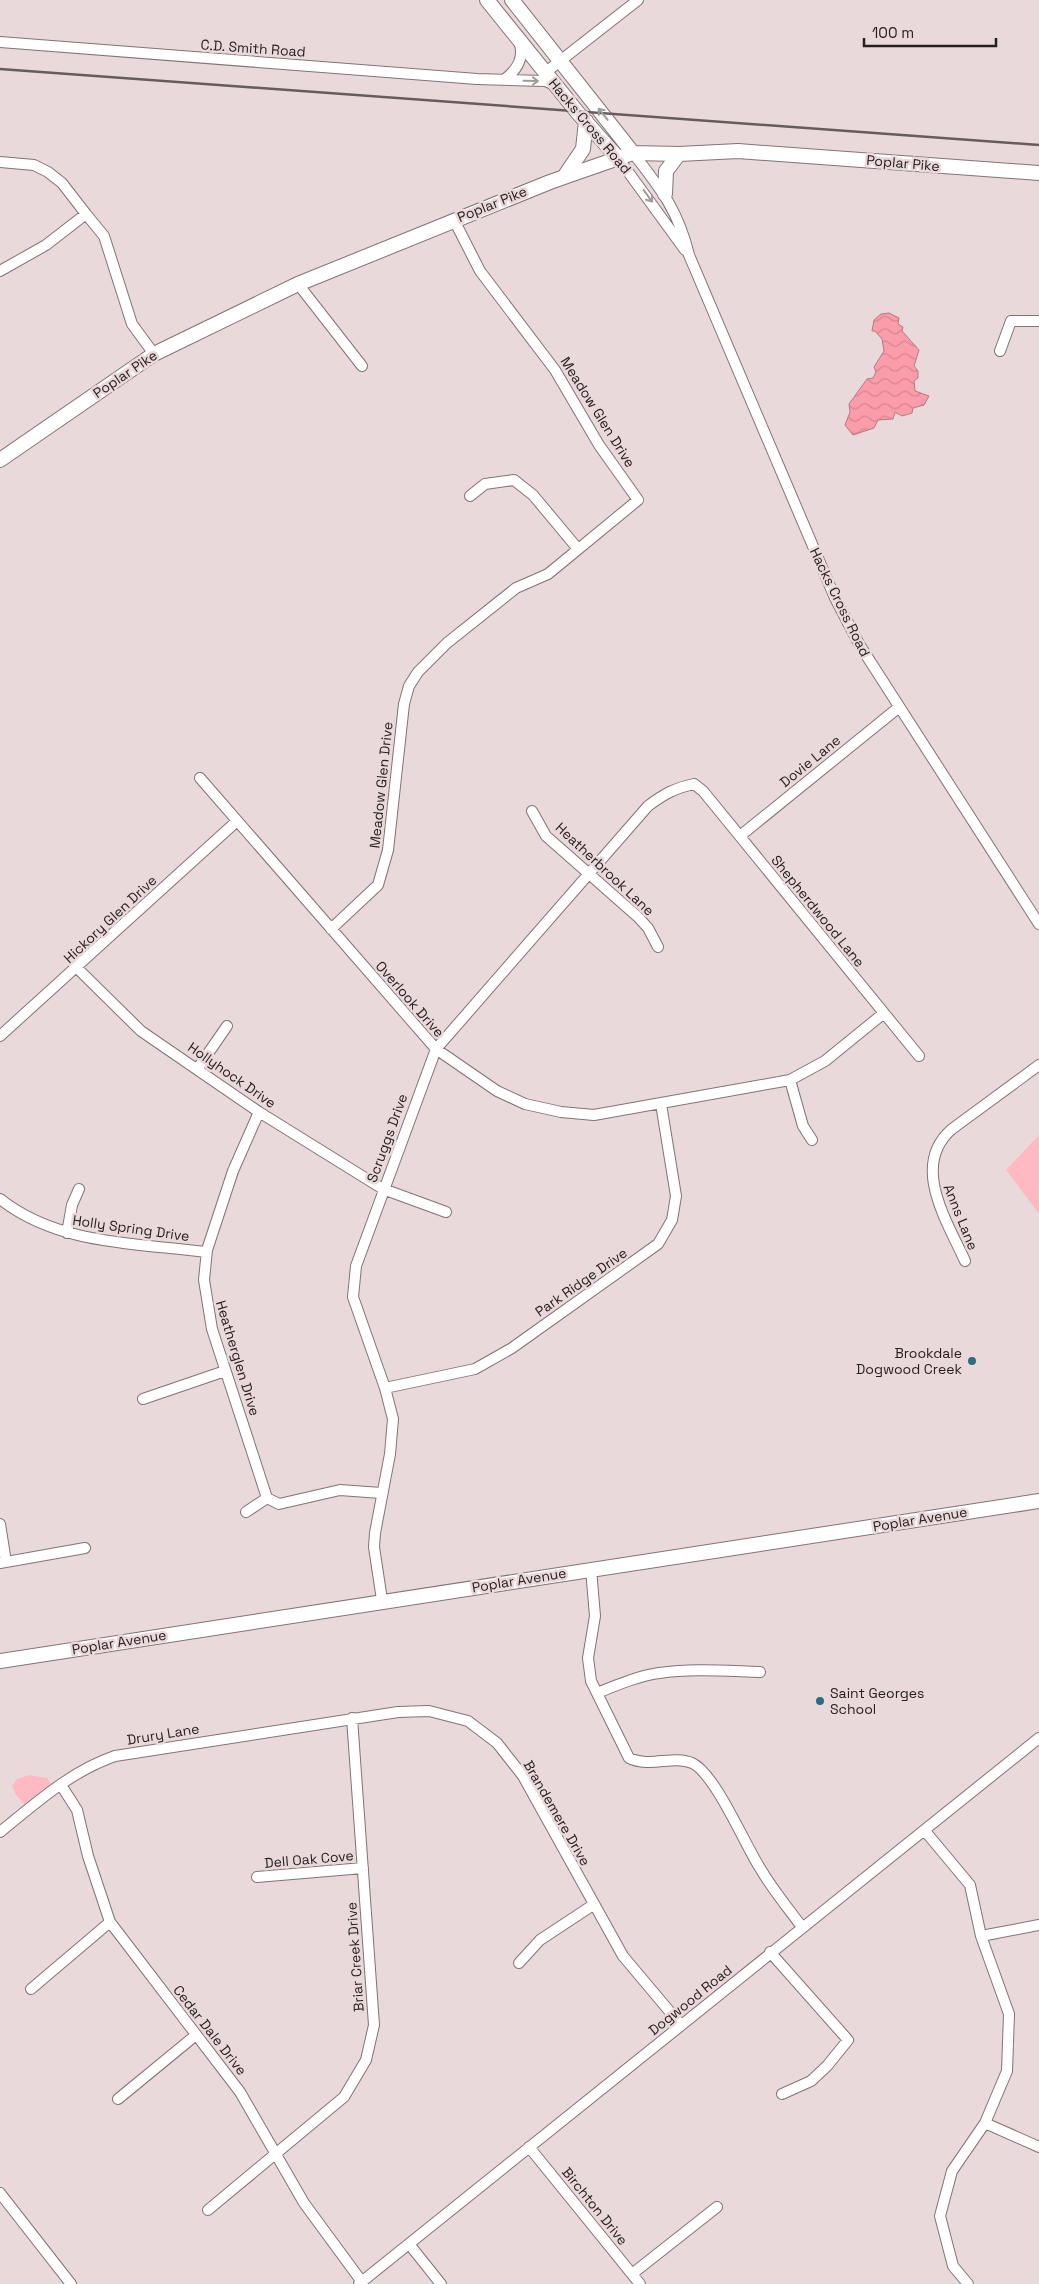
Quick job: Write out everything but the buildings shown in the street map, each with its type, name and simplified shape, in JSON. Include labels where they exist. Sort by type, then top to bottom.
[{"type":"main road","name":"Hacks Cross Road","points":[[487,0],[618,158]]},
{"type":"main road","name":"Hacks Cross Road","points":[[512,0],[633,153]]},
{"type":"main road","points":[[564,177],[583,149],[586,121]]},
{"type":"main road","name":"Poplar Pike","points":[[0,460],[154,354],[298,284],[454,220],[564,177],[633,153],[679,154],[738,151],[1039,173]]},
{"type":"main road","points":[[664,194],[666,171],[679,154]]},
{"type":"main road","name":"Poplar Avenue","points":[[2,1659],[1039,1501]]},
{"type":"street","points":[[546,72],[638,0]]},
{"type":"street","points":[[504,80],[518,66],[522,49],[516,34]]},
{"type":"street","name":"C.D. Smith Road","points":[[0,42],[504,80],[544,81],[558,86]]},
{"type":"street","name":"Hacks Cross Road","points":[[633,153],[664,194],[683,230],[689,255],[836,598],[859,644],[898,708],[1039,924]]},
{"type":"street","name":"Hacks Cross Road","points":[[618,158],[689,255]]},
{"type":"street","points":[[0,162],[34,165],[48,172],[62,183],[104,236],[132,324],[154,354]]},
{"type":"street","points":[[0,271],[46,246],[86,214]]},
{"type":"street","name":"Meadow Glen Drive","points":[[331,929],[378,885],[388,850],[404,704],[409,686],[418,672],[447,643],[516,588],[543,577],[633,506],[638,500],[599,445],[555,370],[480,271],[454,220]]},
{"type":"street","points":[[298,284],[362,366]]},
{"type":"street","points":[[1000,351],[1012,321],[1039,321]]},
{"type":"street","points":[[470,496],[485,484],[514,480],[534,495],[578,549]]},
{"type":"street","name":"Dovie Lane","points":[[740,836],[898,708]]},
{"type":"street","name":"Overlook Drive","points":[[200,778],[436,1049],[497,1091],[534,1107],[594,1115],[790,1080],[825,1061],[884,1013]]},
{"type":"street","name":"Shepherdwood Lane","points":[[694,784],[703,791],[919,1056]]},
{"type":"street","name":"Scruggs Drive","points":[[382,1600],[374,1547],[381,1493],[390,1454],[393,1420],[385,1388],[353,1297],[356,1266],[436,1049],[648,806],[667,792],[694,784]]},
{"type":"street","name":"Heatherbrook Lane","points":[[532,811],[546,836],[648,928],[658,947]]},
{"type":"street","name":"Hickory Glen Drive","points":[[0,1036],[237,821]]},
{"type":"street","name":"Hollyhock Drive","points":[[77,968],[141,1031],[198,1068],[259,1112],[383,1189],[446,1212]]},
{"type":"street","points":[[198,1068],[227,1026]]},
{"type":"street","name":"Anns Lane","points":[[964,1261],[933,1184],[935,1151],[943,1136],[1039,1065]]},
{"type":"street","points":[[790,1080],[803,1126],[812,1140]]},
{"type":"street","name":"Park Ridge Drive","points":[[385,1388],[475,1369],[512,1348],[658,1244],[672,1220],[676,1196],[661,1104]]},
{"type":"street","name":"Heatherglen Drive","points":[[259,1112],[233,1171],[206,1252],[204,1280],[206,1303],[225,1371],[267,1498]]},
{"type":"street","points":[[67,1233],[72,1205],[79,1189]]},
{"type":"street","name":"Holly Spring Drive","points":[[0,1199],[32,1221],[67,1233],[206,1252]]},
{"type":"street","points":[[143,1399],[225,1371]]},
{"type":"street","points":[[246,1512],[267,1498],[279,1504],[340,1490],[381,1493]]},
{"type":"street","points":[[0,1524],[3,1562],[85,1548]]},
{"type":"street","points":[[591,1569],[596,1616],[588,1658],[591,1681],[629,1758],[641,1764],[656,1762],[692,1763],[701,1771],[737,1824],[760,1868],[802,1927]]},
{"type":"street","points":[[597,1693],[629,1680],[659,1673],[718,1670],[760,1672]]},
{"type":"street","name":"Brandemere Drive","points":[[352,1718],[415,1710],[429,1711],[468,1721],[497,1743],[523,1776],[623,1956],[681,2025]]},
{"type":"street","name":"Drury Lane","points":[[0,1832],[91,1764],[115,1756],[352,1718]]},
{"type":"street","name":"Briar Creek Drive","points":[[208,2210],[344,2097],[363,2067],[369,2051],[374,2025],[352,1718]]},
{"type":"street","name":"Dogwood Road","points":[[360,2283],[1039,1738]]},
{"type":"street","name":"Cedar Dale Drive","points":[[61,1785],[74,1804],[79,1816],[88,1856],[110,1922],[240,2092],[318,2224],[360,2283]]},
{"type":"street","points":[[925,1831],[970,1885],[982,1936],[1009,2014],[1007,2071],[985,2123],[952,2171],[940,2216],[953,2266],[968,2284]]},
{"type":"street","name":"Dell Oak Cove","points":[[257,1877],[363,1868]]},
{"type":"street","points":[[519,1963],[540,1940],[593,1905]]},
{"type":"street","points":[[31,1989],[110,1922]]},
{"type":"street","points":[[982,1936],[1039,1925]]},
{"type":"street","points":[[770,1952],[848,2040],[827,2066],[811,2081],[782,2094]]},
{"type":"street","points":[[118,2099],[196,2035]]},
{"type":"street","points":[[985,2123],[1039,2147]]},
{"type":"street","name":"Birchton Drive","points":[[529,2147],[640,2284]]},
{"type":"street","points":[[0,2193],[71,2284]]},
{"type":"street","points":[[632,2274],[717,2207]]},
{"type":"street","points":[[409,2244],[441,2284]]},
{"type":"shaded area","points":[[1039,1135],[1039,1214],[1006,1170]]},
{"type":"shaded area","points":[[29,1775],[47,1778],[51,1784],[25,1805],[16,1795],[12,1786],[17,1779]]},
{"type":"water","points":[[889,313],[899,318],[898,324],[903,327],[902,331],[919,350],[914,366],[918,371],[918,378],[914,381],[915,391],[929,396],[924,405],[913,408],[912,413],[902,416],[895,412],[893,419],[878,420],[874,428],[853,435],[845,425],[850,412],[849,404],[867,379],[873,378],[876,372],[874,367],[884,351],[882,339],[875,331],[872,331],[874,320],[881,314]]},
{"type":"railway","points":[[0,69],[1039,145]]},
{"type":"place","name":"Brookdale Dogwood Creek","points":[[972,1361]]},
{"type":"place","name":"Saint Georges School","points":[[820,1701]]}]
